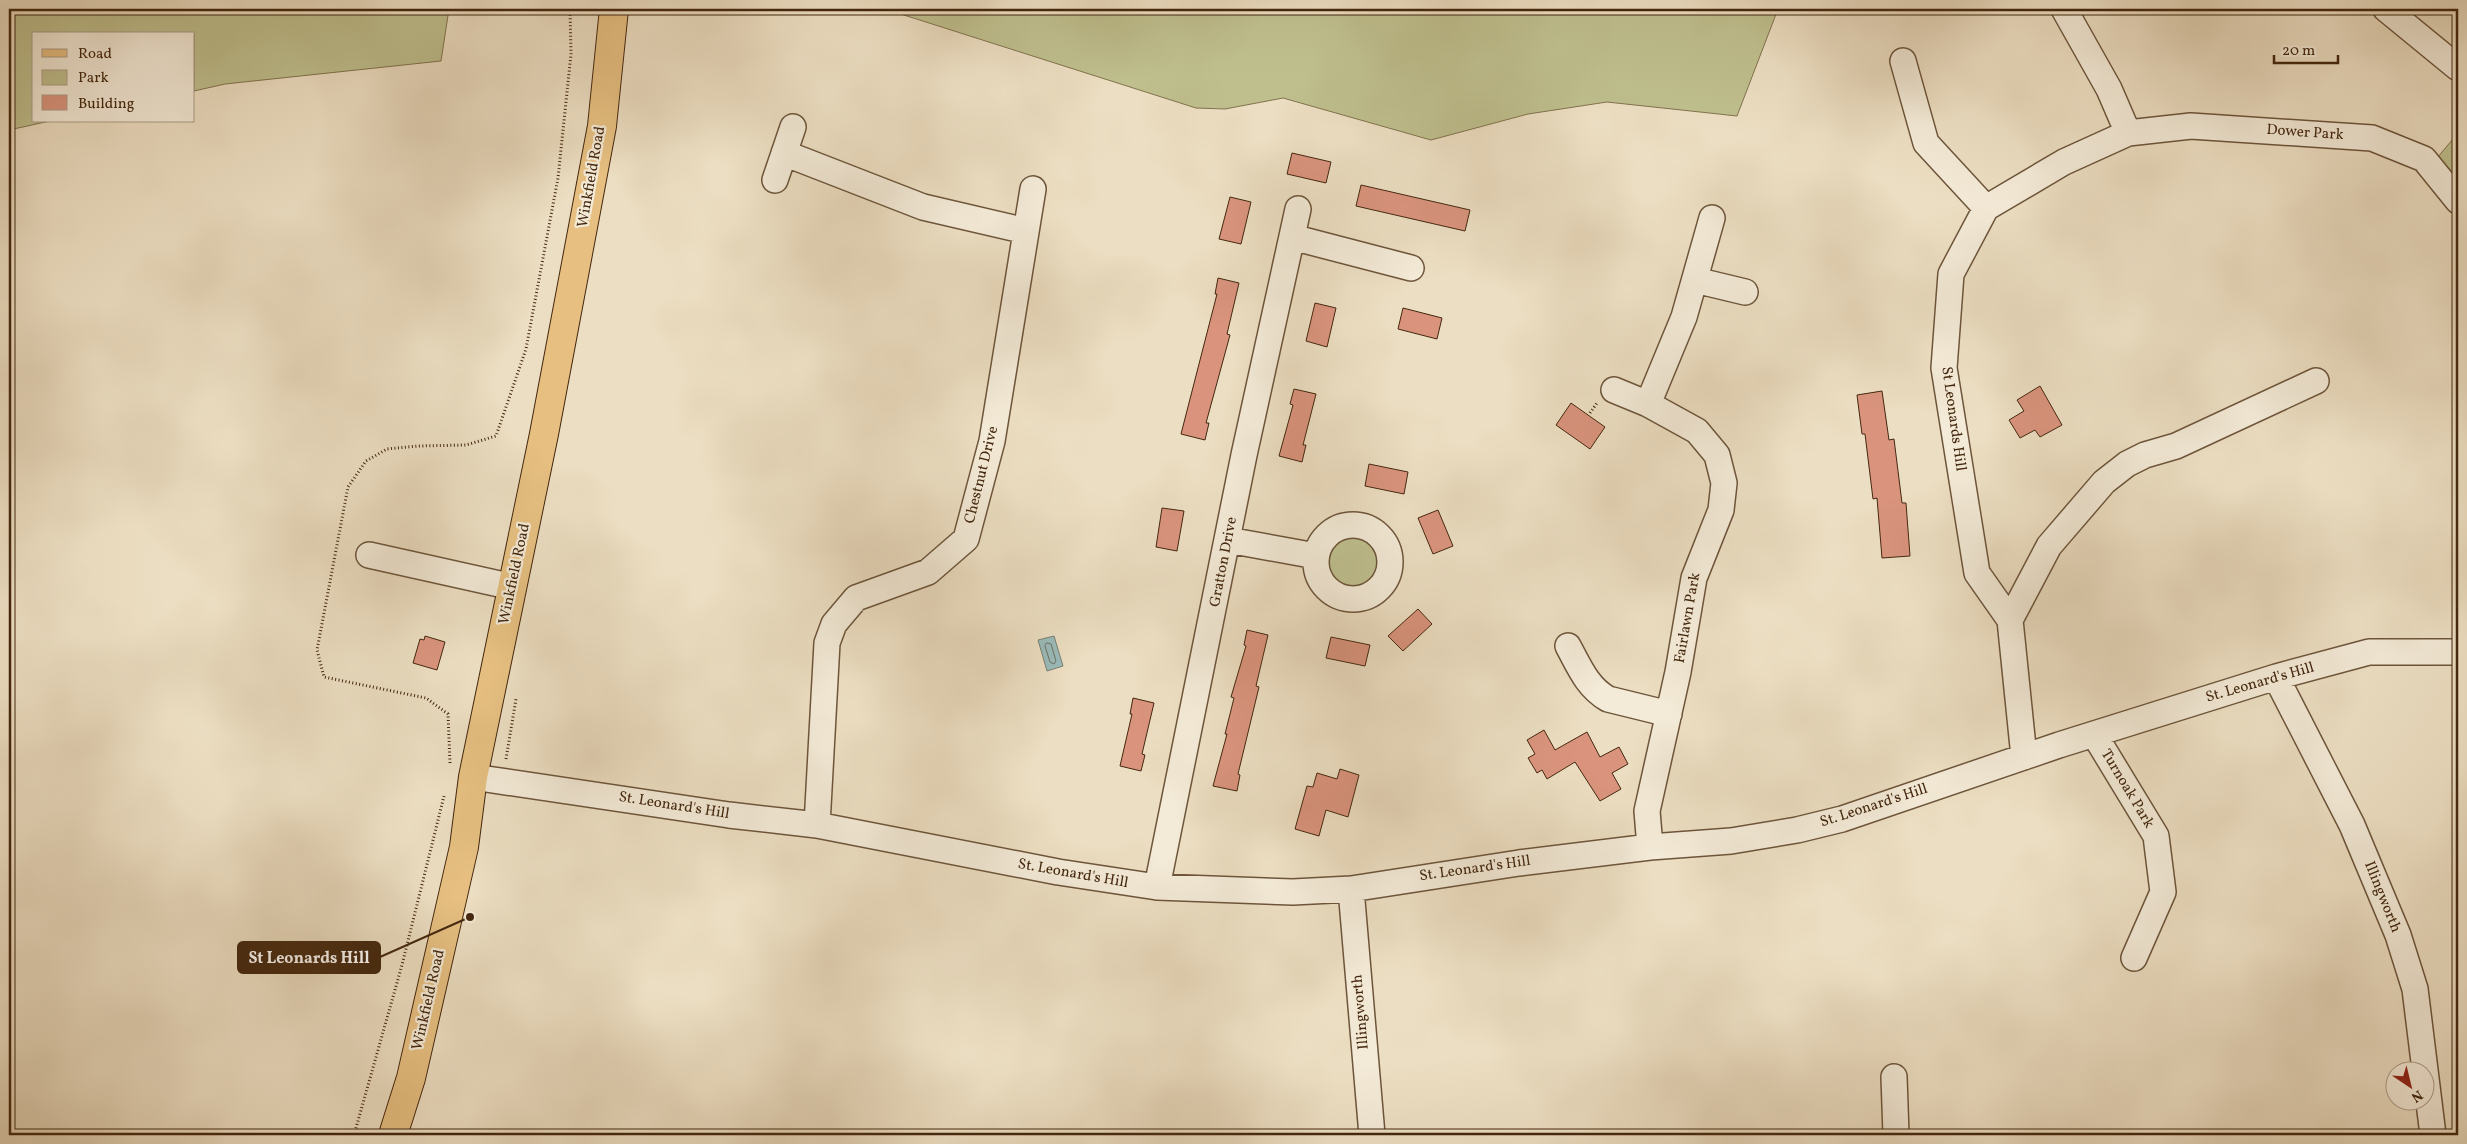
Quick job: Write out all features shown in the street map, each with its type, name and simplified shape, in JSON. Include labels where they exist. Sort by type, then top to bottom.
[{"type":"main road","name":"Winkfield Road","points":[[393,1135],[411,1078],[464,847],[474,777],[513,587],[602,126],[614,9]]},
{"type":"street","points":[[1903,61],[1926,143],[1986,208],[2064,162],[2128,133],[2109,89],[2064,9]]},
{"type":"street","points":[[2386,9],[2458,68]]},
{"type":"street","name":"Dower Park","points":[[2128,133],[2192,126],[2372,138],[2424,159],[2458,201]]},
{"type":"street","points":[[775,180],[794,127]]},
{"type":"street","points":[[784,153],[923,207],[1026,231]]},
{"type":"street","name":"Chestnut Drive","points":[[817,825],[827,642],[834,624],[856,598],[928,572],[966,539],[992,441],[1033,189]]},
{"type":"street","name":"St Leonards Hill","points":[[1986,208],[1951,274],[1944,368],[1978,573],[2010,620],[2024,757]]},
{"type":"street","name":"Gratton Drive","points":[[1157,887],[1298,209]]},
{"type":"street","points":[[1648,404],[1684,317],[1712,218]]},
{"type":"street","points":[[1292,237],[1412,268]]},
{"type":"street","points":[[1695,280],[1745,292]]},
{"type":"street","points":[[2010,620],[2049,546],[2104,482],[2127,464],[2145,455],[2176,446],[2316,381]]},
{"type":"street","name":"Fairlawn Park","points":[[1614,390],[1648,404],[1686,424],[1707,441],[1717,455],[1724,483],[1721,510],[1694,578],[1669,714],[1648,811],[1650,847]]},
{"type":"street","points":[[1228,540],[1316,556]]},
{"type":"street","points":[[369,555],[513,587]]},
{"type":"street","points":[[1568,646],[1581,672],[1591,686],[1601,695],[1608,699],[1669,714]]},
{"type":"street","name":"St. Leonard's Hill","points":[[474,777],[729,815],[817,825],[1058,872],[1157,887],[1293,892],[1351,889],[1436,875],[1650,847],[1731,841],[1797,830],[1842,819],[2094,734],[2276,677],[2369,652],[2458,652]]},
{"type":"street","name":"Illingworth","points":[[2276,677],[2352,825],[2398,935],[2415,989],[2432,1135]]},
{"type":"street","name":"Turnoak Park","points":[[2094,734],[2156,836],[2163,892],[2134,958]]},
{"type":"street","name":"Illingworth","points":[[1351,889],[1372,1135]]},
{"type":"street","points":[[1894,1077],[1896,1135]]},
{"type":"green space","points":[[9,9],[449,9],[441,61],[225,84],[195,91],[195,32],[32,32],[32,122],[45,122],[9,130]]},
{"type":"green space","points":[[885,9],[1778,9],[1737,116],[1607,102],[1528,114],[1431,140],[1283,98],[1225,109],[1196,108]]},
{"type":"green space","points":[[2458,133],[2458,184],[2437,158]]},
{"type":"green space","points":[[1347,533],[1359,533],[1374,541],[1382,556],[1382,568],[1374,583],[1359,591],[1347,591],[1332,583],[1324,568],[1324,556],[1332,541]]},
{"type":"water","points":[[1054,636],[1063,666],[1047,671],[1038,640]]},
{"type":"building","points":[[1292,153],[1331,162],[1326,183],[1287,174]]},
{"type":"building","points":[[1361,185],[1470,210],[1465,231],[1356,206]]},
{"type":"building","points":[[1230,197],[1251,202],[1241,244],[1219,239]]},
{"type":"building","points":[[1218,278],[1239,283],[1227,334],[1230,335],[1206,423],[1209,423],[1205,440],[1181,434],[1217,294],[1215,294]]},
{"type":"building","points":[[1315,303],[1336,308],[1327,347],[1306,341]]},
{"type":"building","points":[[1403,308],[1442,318],[1437,339],[1398,329]]},
{"type":"building","points":[[2040,386],[2062,425],[2040,437],[2035,430],[2020,438],[2009,420],[2024,411],[2017,400]]},
{"type":"building","points":[[1294,389],[1316,394],[1303,445],[1306,445],[1302,462],[1279,456],[1293,405],[1290,404]]},
{"type":"building","points":[[1882,391],[1889,440],[1894,439],[1902,503],[1906,503],[1910,556],[1882,558],[1877,498],[1873,499],[1865,434],[1862,434],[1857,395]]},
{"type":"building","points":[[1571,403],[1605,427],[1590,449],[1556,425]]},
{"type":"building","points":[[1369,464],[1408,472],[1404,494],[1365,486]]},
{"type":"building","points":[[1162,508],[1184,511],[1177,551],[1156,547]]},
{"type":"building","points":[[1438,510],[1453,546],[1433,554],[1418,518]]},
{"type":"building","points":[[1418,609],[1432,624],[1403,651],[1388,636]]},
{"type":"building","points":[[1247,630],[1268,635],[1256,686],[1259,687],[1238,774],[1240,775],[1237,791],[1213,786],[1227,734],[1225,734],[1234,698],[1231,697],[1246,646],[1244,645]]},
{"type":"building","points":[[425,636],[445,642],[437,670],[413,663],[420,639],[424,640]]},
{"type":"building","points":[[1331,637],[1370,645],[1365,666],[1326,658]]},
{"type":"building","points":[[1133,698],[1154,703],[1142,754],[1145,755],[1141,771],[1120,766],[1132,714],[1130,714]]},
{"type":"building","points":[[1544,730],[1555,750],[1587,732],[1600,757],[1619,747],[1628,764],[1612,773],[1621,789],[1600,801],[1575,762],[1547,779],[1542,770],[1537,773],[1528,758],[1535,754],[1527,740]]},
{"type":"building","points":[[1340,769],[1359,775],[1348,817],[1326,810],[1319,836],[1295,829],[1307,786],[1313,787],[1317,773],[1337,779]]},
{"type":"place","name":"St Leonards Hill","points":[[470,917]]}]
